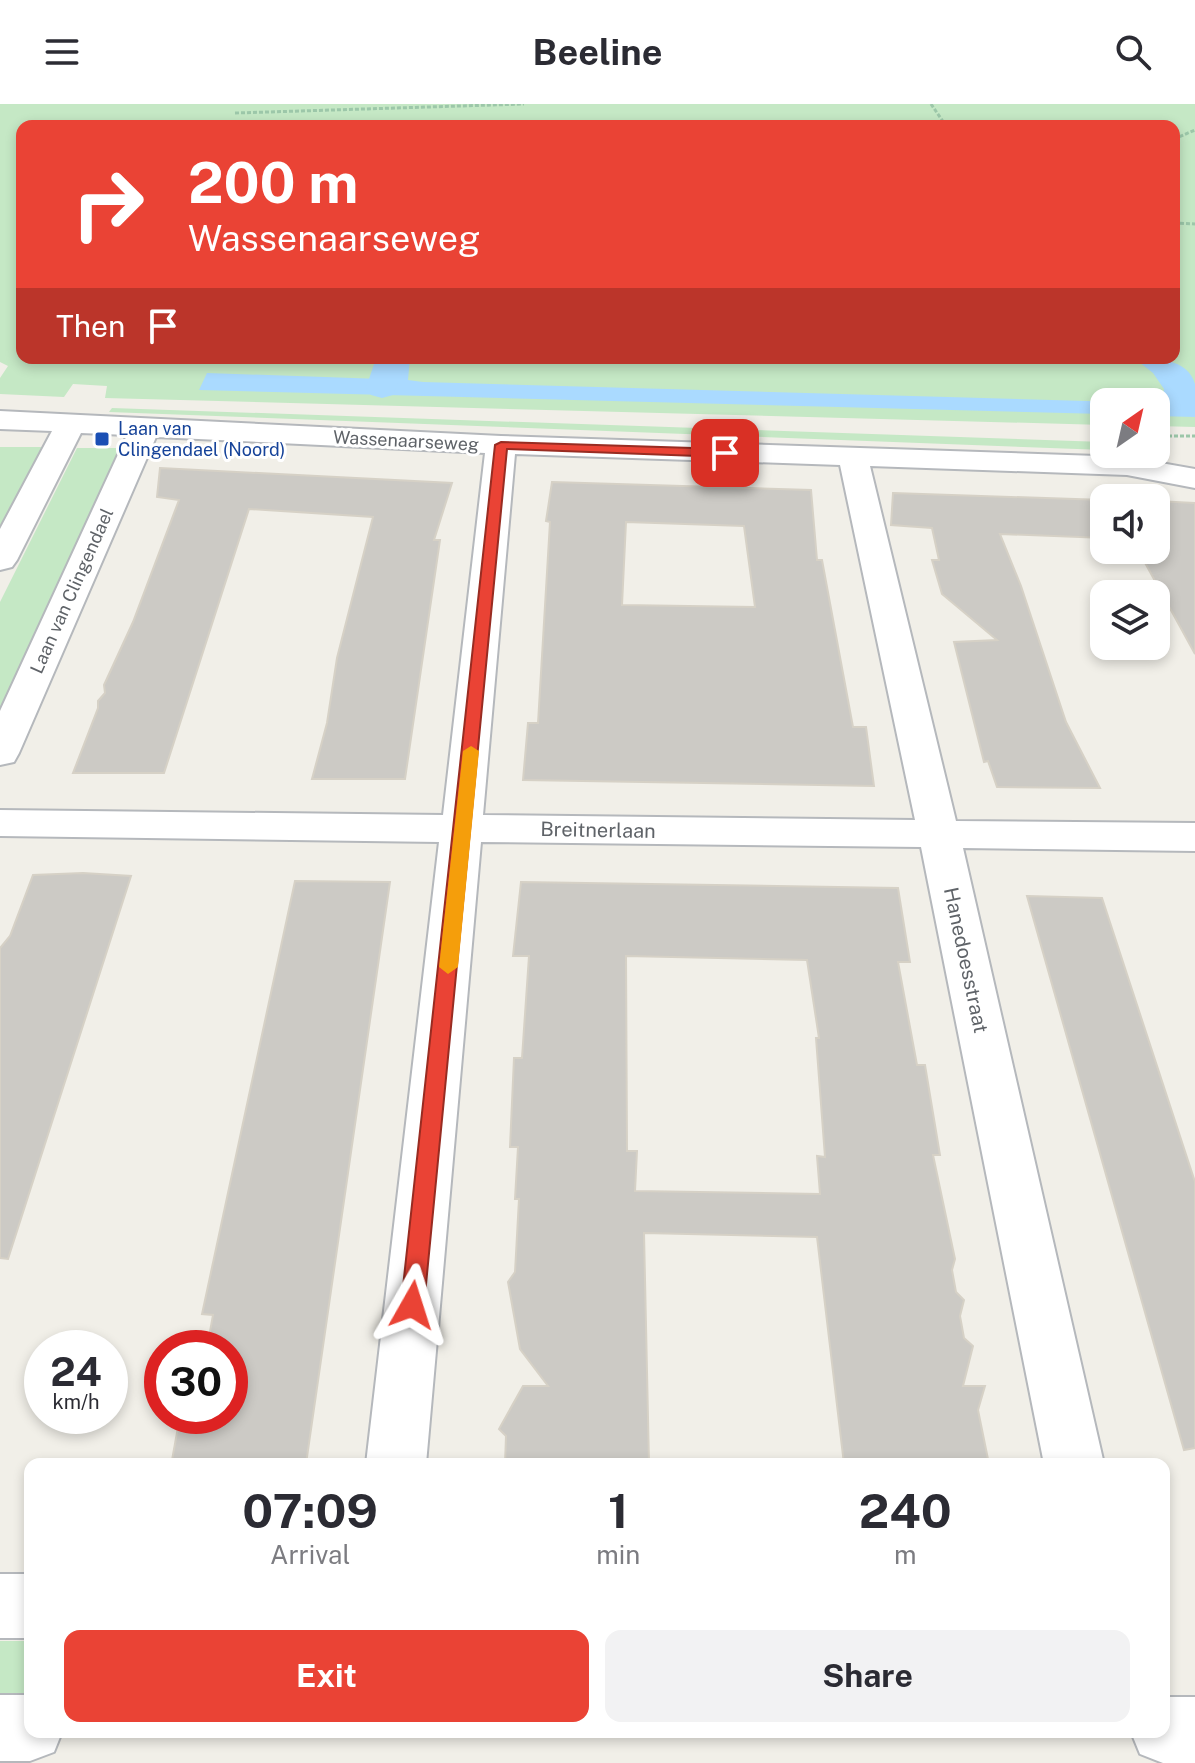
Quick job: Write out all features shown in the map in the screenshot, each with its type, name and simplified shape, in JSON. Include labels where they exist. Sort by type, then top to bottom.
[{"type":"street","name":"Wassenaarseweg","points":[[1,423],[501,445],[1127,466],[1172,472],[1195,479]]},
{"type":"street","points":[[0,560],[71,424]]},
{"type":"street","name":"Laan van Clingendael","points":[[0,753],[145,429]]},
{"type":"street","points":[[397,1458],[501,445]]},
{"type":"street","name":"Hanedoesstraat","points":[[853,457],[939,834],[1073,1458]]},
{"type":"street","name":"Breitnerlaan","points":[[0,823],[1195,837]]},
{"type":"street","points":[[0,1606],[24,1606]]},
{"type":"street","points":[[0,1728],[24,1728]]},
{"type":"street","points":[[1170,1730],[1195,1730]]},
{"type":"path","points":[[235,113],[524,104]]},
{"type":"path","points":[[1170,436],[1195,436]]},
{"type":"green space","points":[[0,104],[1195,104],[1195,427],[1170,426],[1170,388],[1090,388],[1090,425],[105,398],[107,386],[73,384],[64,397],[0,394],[0,378],[8,366],[0,362]]},
{"type":"green space","points":[[112,408],[1090,442],[1090,449],[109,412]]},
{"type":"green space","points":[[0,447],[43,447],[0,526]]},
{"type":"green space","points":[[77,448],[125,448],[0,722],[0,602]]},
{"type":"green space","points":[[0,1641],[24,1641],[24,1703],[0,1703]]},
{"type":"water","points":[[391,364],[409,364],[408,380],[423,382],[1090,401],[1090,414],[199,390],[207,373],[381,379],[389,376]]},
{"type":"water","points":[[1142,364],[1178,364],[1185,369],[1195,384],[1195,417],[1170,416],[1170,388],[1163,388],[1153,373]]},
{"type":"building","points":[[160,468],[452,483],[434,540],[440,540],[405,779],[312,779],[327,723],[337,658],[373,517],[249,509],[164,773],[73,773],[98,701],[105,693],[104,685],[133,622],[179,500],[157,497]]},
{"type":"building","points":[[552,482],[811,490],[817,560],[822,560],[853,727],[866,727],[874,786],[523,780],[528,723],[538,723],[550,522],[546,521]],"holes":[[[626,522],[744,526],[755,607],[622,605]]]},
{"type":"building","points":[[893,493],[1090,500],[1090,537],[1000,534],[1021,586],[1066,722],[1100,788],[997,787],[988,761],[984,762],[954,642],[997,640],[942,594],[932,560],[939,560],[932,528],[891,525]]},
{"type":"building","points":[[1170,502],[1195,503],[1195,654],[1170,608],[1170,580],[1154,580],[1146,564],[1170,564]]},
{"type":"building","points":[[83,873],[131,876],[8,1259],[0,1258],[0,948],[10,936],[33,875]]},
{"type":"building","points":[[295,881],[390,882],[307,1458],[172,1458],[177,1434],[248,1434],[248,1330],[210,1330],[213,1315],[202,1314]]},
{"type":"building","points":[[521,882],[898,888],[910,962],[898,962],[917,1065],[925,1065],[940,1155],[933,1155],[955,1259],[952,1270],[956,1292],[964,1300],[960,1316],[964,1338],[973,1346],[963,1386],[985,1386],[978,1410],[988,1458],[843,1458],[817,1237],[644,1233],[649,1458],[505,1458],[506,1436],[499,1429],[523,1386],[548,1386],[520,1349],[508,1282],[515,1272],[519,1199],[515,1199],[518,1147],[510,1147],[514,1058],[522,1058],[529,956],[513,956]],"holes":[[[626,956],[807,960],[819,1038],[816,1038],[825,1157],[817,1156],[820,1194],[635,1191],[637,1151],[627,1151]]]},
{"type":"building","points":[[1027,896],[1102,898],[1195,1182],[1195,1448],[1184,1450]]},
{"type":"waterway","points":[[382,388],[390,364]]},
{"type":"slow traffic","points":[[448,967],[471,751]]},
{"type":"place","name":"Laan van Clingendael (Noord)","points":[[102,439]]},
{"type":"route","points":[[412,1305],[501,445],[725,453]]}]
